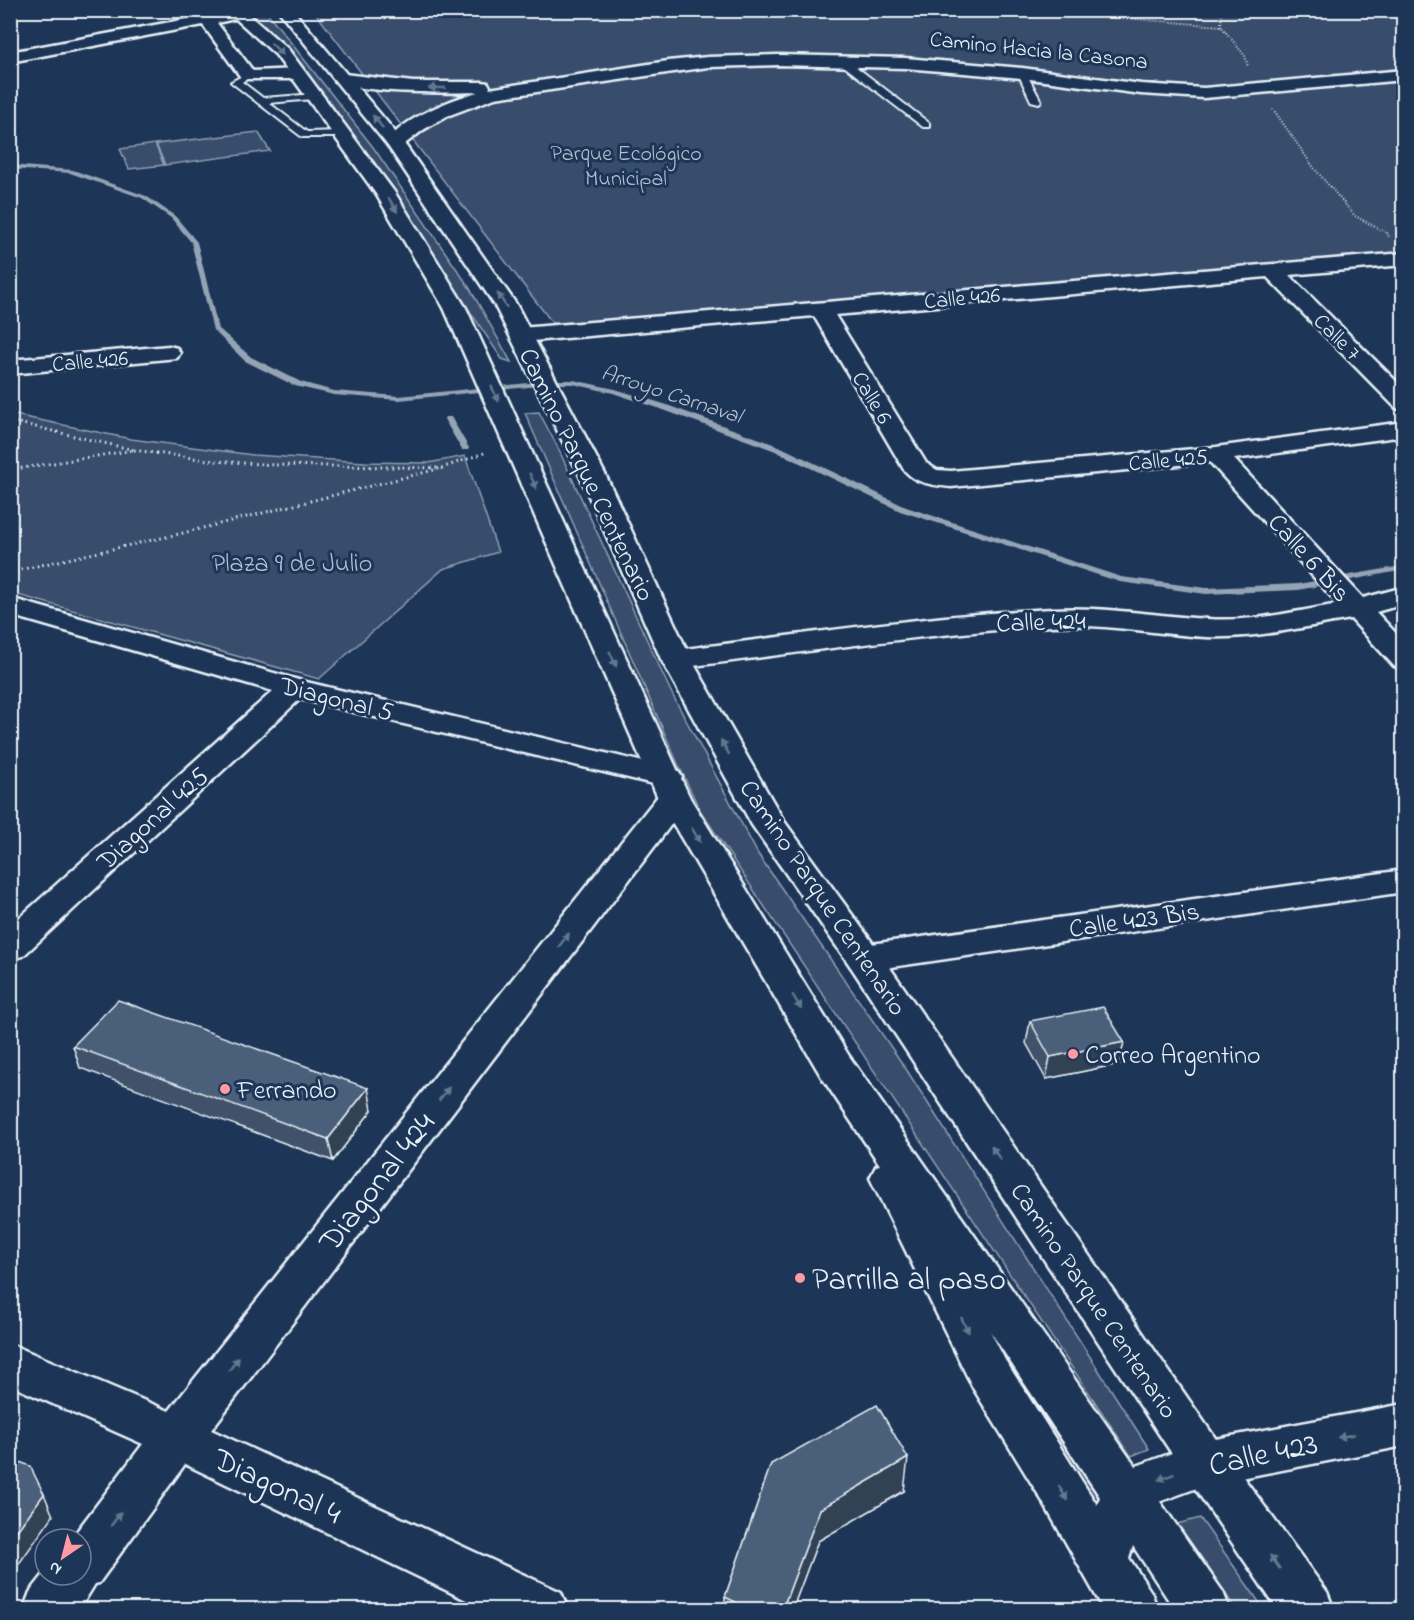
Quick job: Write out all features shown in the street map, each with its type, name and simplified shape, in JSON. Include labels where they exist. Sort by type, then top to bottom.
[{"type":"street","points":[[189,10],[207,20],[248,76],[297,74]]},
{"type":"street","name":"Camino Parque Centenario","points":[[285,10],[395,143],[505,304],[593,476],[676,659],[769,825],[864,958],[1205,1463],[1309,1610]]},
{"type":"street","points":[[10,57],[207,20],[235,12]]},
{"type":"street","name":"Camino Parque Centenario","points":[[235,12],[282,52],[385,193],[449,298],[513,435],[670,788],[835,1066],[1205,1610]]},
{"type":"street","name":"Camino Hacia la Casona","points":[[344,80],[391,87],[464,88],[674,64],[849,59],[1014,71],[1173,92],[1204,93],[1404,75]]},
{"type":"street","name":"Camino Hacia la Casona","points":[[395,143],[414,126],[472,99],[494,93],[674,64]]},
{"type":"street","name":"Calle 426","points":[[525,343],[821,310],[1404,259]]},
{"type":"street","name":"Calle 7","points":[[1272,270],[1404,403]]},
{"type":"street","name":"Calle 6","points":[[821,310],[916,468],[931,477]]},
{"type":"street","name":"Calle 426","points":[[10,367],[169,353]]},
{"type":"street","name":"Calle 425","points":[[931,477],[951,479],[1216,454],[1404,429]]},
{"type":"street","name":"Calle 6 Bis","points":[[1216,454],[1404,660]]},
{"type":"street","name":"Calle 424","points":[[676,659],[997,621],[1055,617],[1100,618],[1208,628],[1257,627],[1404,595]]},
{"type":"street","name":"Diagonal 5","points":[[10,606],[294,688],[670,788]]},
{"type":"street","name":"Diagonal 425","points":[[10,947],[294,688]]},
{"type":"street","name":"Diagonal 424","points":[[93,1550],[670,788]]},
{"type":"street","name":"Calle 423 Bis","points":[[864,958],[1404,881]]},
{"type":"street","points":[[835,1066],[989,1374],[1133,1610]]},
{"type":"street","name":"Diagonal 4","points":[[10,1364],[177,1437],[543,1610]]},
{"type":"street","name":"Calle 423","points":[[1126,1492],[1205,1463],[1404,1425]]},
{"type":"street","points":[[1103,1562],[1126,1492]]},
{"type":"street","points":[[48,1610],[65,1587]]},
{"type":"lane","points":[[849,59],[926,125]]},
{"type":"lane","points":[[1014,71],[1036,101]]},
{"type":"lane","points":[[248,76],[236,82],[305,135],[341,134]]},
{"type":"lane","points":[[261,101],[313,96]]},
{"type":"path","points":[[1025,10],[1221,26]]},
{"type":"path","points":[[1222,10],[1221,26],[1245,56],[1249,69]]},
{"type":"path","points":[[1251,88],[1270,106],[1314,168],[1355,216],[1387,233],[1391,240]]},
{"type":"path","points":[[10,421],[134,450],[215,461],[275,465],[442,468]]},
{"type":"path","points":[[10,572],[179,534],[442,468],[513,435]]},
{"type":"path","points":[[10,470],[134,450]]},
{"type":"green space","points":[[266,11],[373,147],[469,287],[511,362],[502,359],[329,101],[291,54],[250,12]]},
{"type":"green space","name":"Parque Ecológico Municipal","points":[[314,11],[1403,11],[1403,255],[554,325]]},
{"type":"green space","points":[[258,132],[270,151],[165,165],[156,144]]},
{"type":"green space","points":[[155,144],[164,165],[129,169],[120,149]]},
{"type":"green space","points":[[539,412],[672,694],[758,854],[906,1069],[1149,1449],[1131,1456],[700,810],[525,413]]},
{"type":"green space","name":"Plaza 9 de Julio","points":[[10,414],[131,439],[253,455],[365,462],[428,463],[465,456],[498,552],[443,569],[319,679],[11,593]]},
{"type":"green space","points":[[1063,1441],[1104,1507],[1092,1511],[1053,1447]]},
{"type":"green space","points":[[1200,1518],[1264,1609],[1236,1609],[1177,1524]]},
{"type":"building","name":"Ferrando","points":[[118,1000],[368,1088],[328,1139],[73,1046]]},
{"type":"building","points":[[1103,1007],[1124,1042],[1050,1057],[1030,1021]]},
{"type":"building","points":[[877,1405],[908,1458],[820,1509],[782,1610],[753,1610],[725,1597],[771,1464]]},
{"type":"building","points":[[10,1458],[30,1466],[44,1494],[10,1540]]},
{"type":"waterway","name":"Arroyo Carnaval","points":[[10,167],[71,171],[144,197],[173,217],[194,242],[215,329],[248,359],[298,384],[334,393],[399,398],[559,382],[573,382],[615,391],[776,448],[903,509],[1120,579],[1206,591],[1298,587],[1399,569],[1404,566]]},
{"type":"waterway","points":[[448,419],[465,448]]},
{"type":"place","name":"Correo Argentino","points":[[1073,1054]]},
{"type":"place","name":"Ferrando","points":[[225,1089]]},
{"type":"place","name":"Parrilla al paso","points":[[800,1278]]}]
